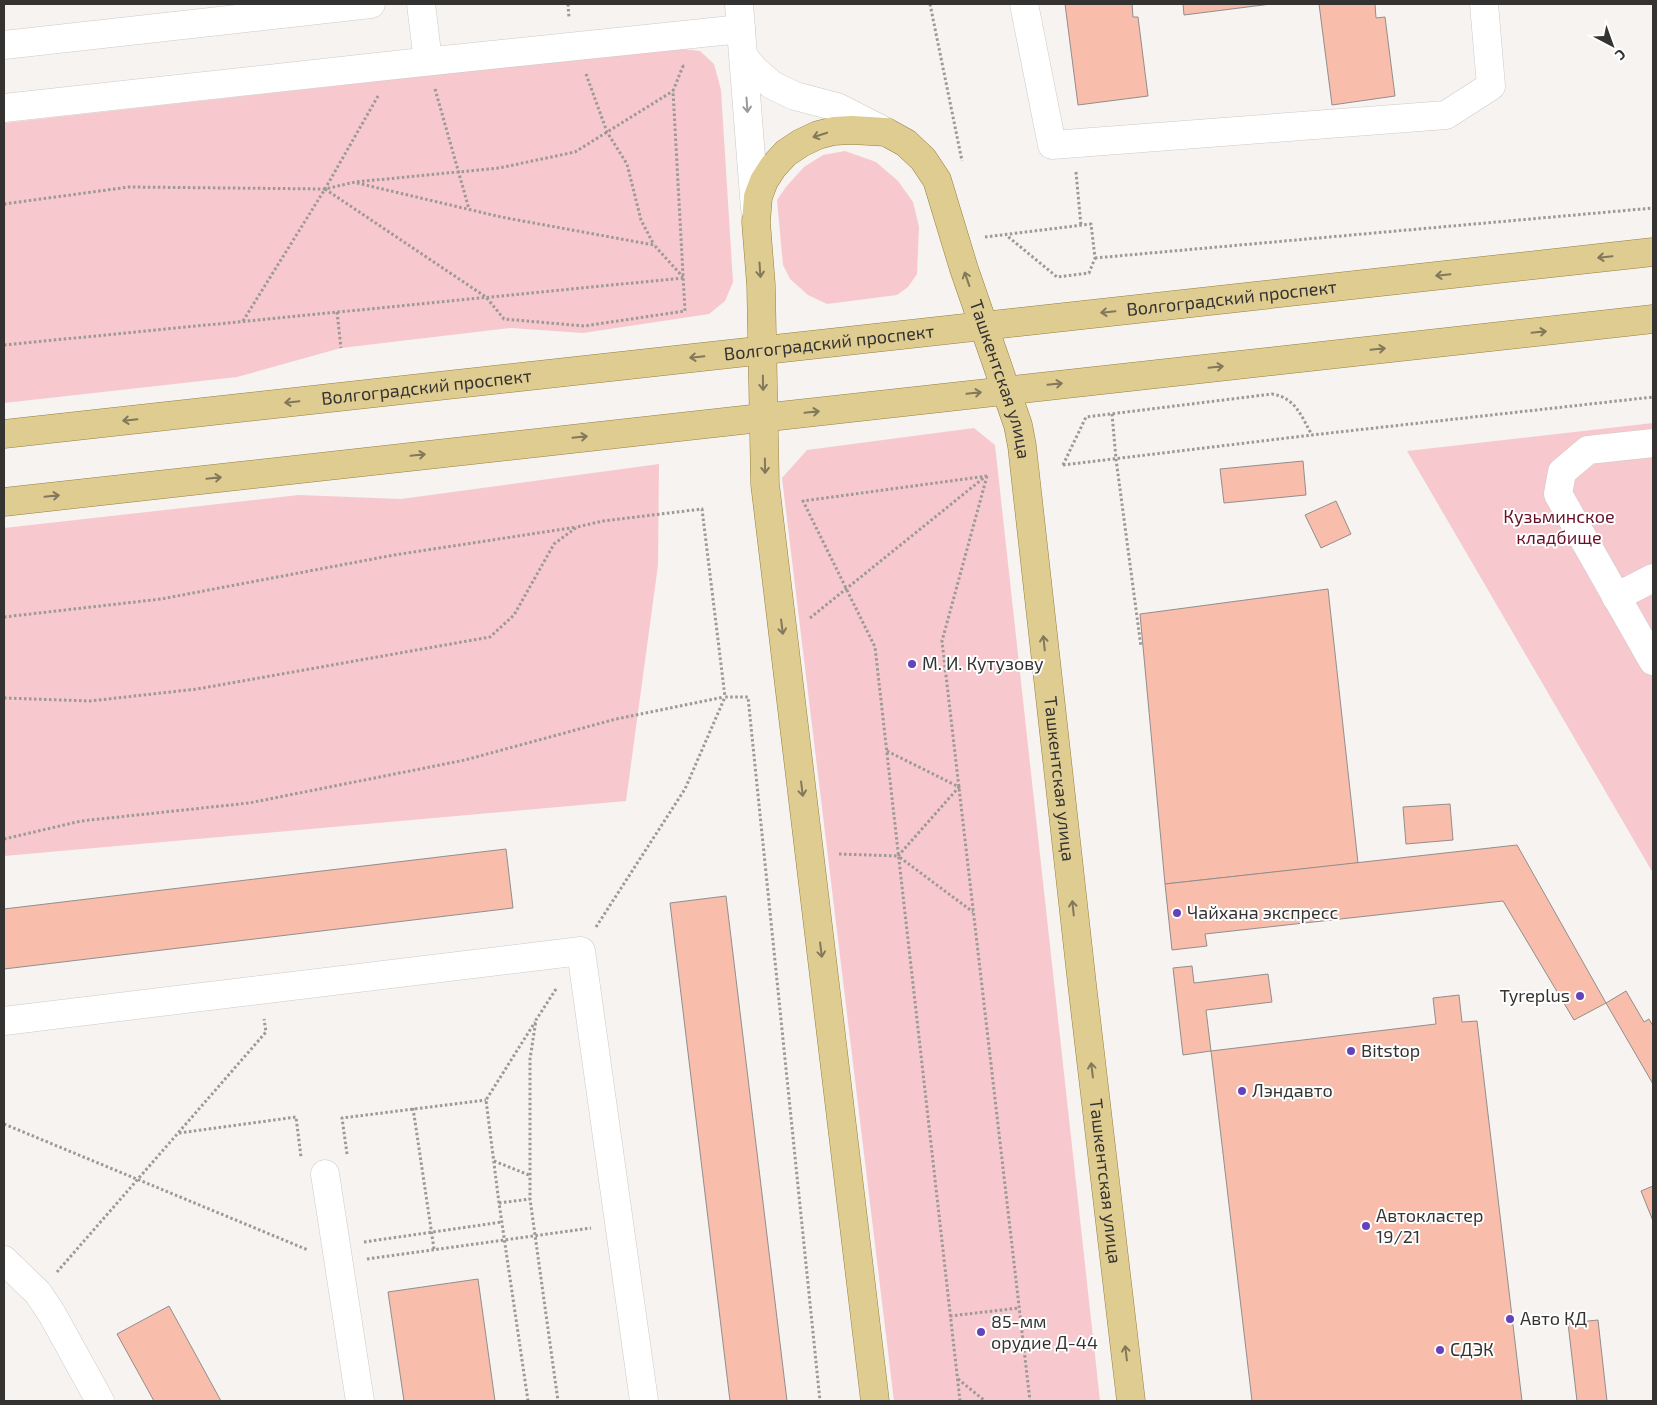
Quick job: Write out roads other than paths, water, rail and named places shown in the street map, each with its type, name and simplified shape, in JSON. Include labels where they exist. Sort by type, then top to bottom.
[{"type":"main road","name":"Ташкентская улица","points":[[875,1401],[767,498],[761,285],[756,222],[758,197],[764,181],[773,167],[786,153],[818,135],[834,131],[852,130],[886,132],[906,143],[922,159],[937,180],[964,269],[1018,425],[1022,446],[1131,1401]]},
{"type":"main road","name":"Волгоградский проспект","points":[[4,434],[1653,252]]},
{"type":"main road","points":[[4,502],[1653,319]]},
{"type":"street","points":[[4,44],[371,4]]},
{"type":"street","points":[[421,4],[428,61]]},
{"type":"street","points":[[1024,4],[1052,145],[1446,115],[1491,86],[1484,4]]},
{"type":"street","points":[[4,108],[575,45],[740,16]]},
{"type":"street","name":"Ташкентская улица","points":[[740,16],[756,222]]},
{"type":"street","name":"Ташкентская улица","points":[[744,57],[772,85],[795,96],[837,107],[886,132]]},
{"type":"street","points":[[1653,443],[1588,450],[1562,472],[1558,494],[1653,661]]},
{"type":"street","points":[[1616,598],[1653,578]]},
{"type":"street","points":[[4,1021],[581,951],[644,1401]]},
{"type":"street","points":[[325,1174],[345,1250],[360,1401]]},
{"type":"street","points":[[4,1260],[38,1293],[52,1314],[100,1401]]},
{"type":"place","name":"М. И. Кутузову","points":[[912,664]]},
{"type":"place","name":"Чайхана экспресс","points":[[1177,913]]},
{"type":"place","name":"Tyreplus","points":[[1580,996]]},
{"type":"place","name":"Bitstop","points":[[1351,1051]]},
{"type":"place","name":"Лэндавто","points":[[1242,1091]]},
{"type":"place","name":"Автокластер 19/21","points":[[1366,1226]]},
{"type":"place","name":"Авто КД","points":[[1510,1319]]},
{"type":"place","name":"85-мм орудие Д-44","points":[[981,1332]]},
{"type":"place","name":"СДЭК","points":[[1440,1350]]},
{"type":"park label","name":"Кузьминское кладбище","points":[[1559,527]]}]
